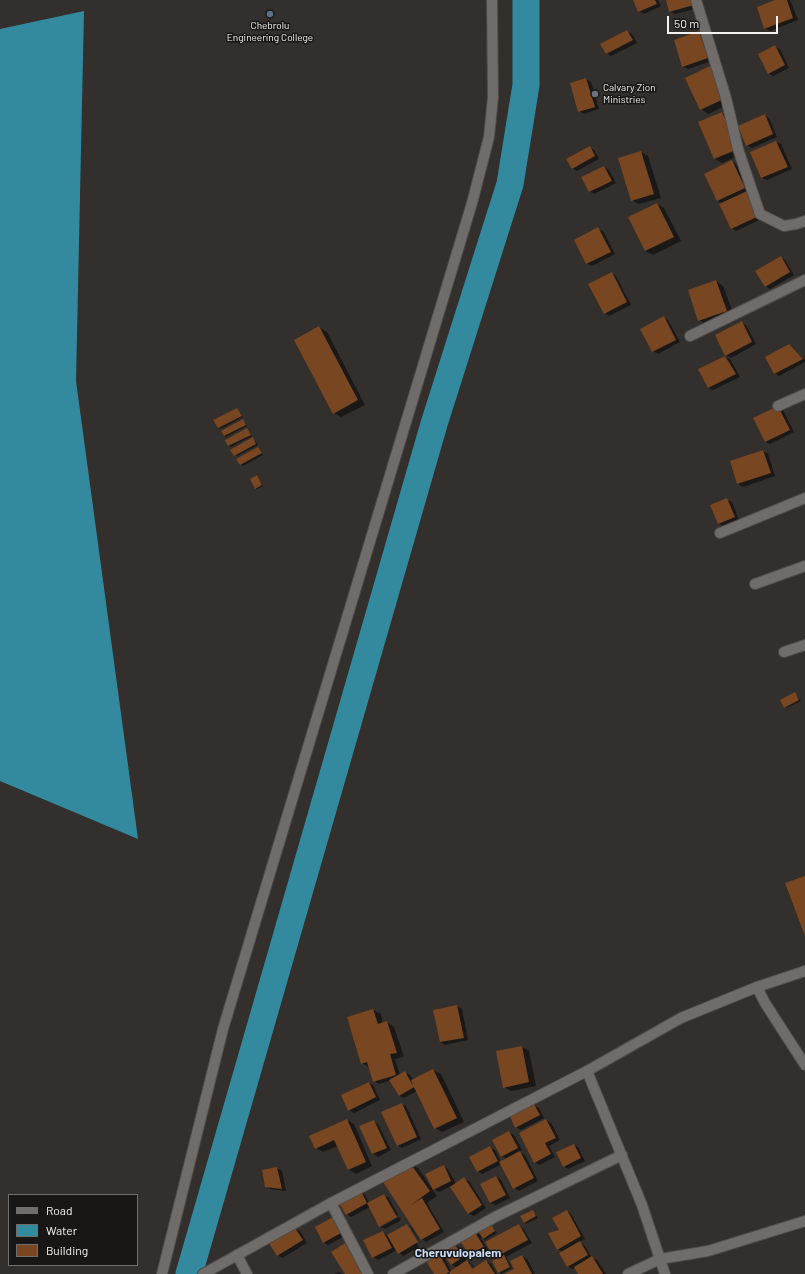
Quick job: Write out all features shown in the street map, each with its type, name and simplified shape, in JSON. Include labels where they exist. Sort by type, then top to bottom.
[{"type":"street","points":[[162,1274],[223,1029],[472,203],[489,137],[493,97],[492,0]]},
{"type":"street","points":[[696,0],[726,98],[738,149],[760,214],[784,226],[805,221]]},
{"type":"street","points":[[690,336],[805,280]]},
{"type":"street","points":[[778,406],[805,394]]},
{"type":"street","points":[[720,533],[805,498]]},
{"type":"street","points":[[755,584],[805,566]]},
{"type":"street","points":[[784,652],[805,645]]},
{"type":"street","points":[[208,1272],[331,1203],[587,1071],[682,1018],[757,987],[805,971]]},
{"type":"street","points":[[757,987],[769,1010],[805,1065]]},
{"type":"street","points":[[587,1071],[622,1155],[665,1274]]},
{"type":"street","points":[[393,1274],[495,1217],[622,1155]]},
{"type":"street","points":[[331,1203],[368,1274]]},
{"type":"street","points":[[628,1274],[660,1259],[708,1251],[805,1221]]},
{"type":"street","points":[[237,1255],[247,1274]]},
{"type":"water","points":[[84,11],[76,381],[138,839],[0,781],[0,29]]},
{"type":"building","points":[[633,0],[655,0],[657,4],[638,12]]},
{"type":"building","points":[[666,0],[693,0],[694,5],[669,12]]},
{"type":"building","points":[[775,0],[787,0],[793,18],[764,29],[757,7]]},
{"type":"building","points":[[627,30],[633,40],[606,54],[600,44]]},
{"type":"building","points":[[699,31],[708,58],[682,67],[674,40]]},
{"type":"building","points":[[775,45],[785,65],[768,74],[758,54]]},
{"type":"building","points":[[710,66],[726,98],[700,110],[685,78]]},
{"type":"building","points":[[586,78],[595,107],[578,112],[570,83]]},
{"type":"building","points":[[722,112],[738,149],[714,159],[698,122]]},
{"type":"building","points":[[765,114],[773,134],[746,146],[738,126]]},
{"type":"building","points":[[776,141],[788,167],[761,178],[750,152]]},
{"type":"building","points":[[590,146],[595,156],[572,169],[566,159]]},
{"type":"building","points":[[641,151],[654,194],[631,201],[618,158]]},
{"type":"building","points":[[732,160],[745,188],[717,201],[704,174]]},
{"type":"building","points":[[604,166],[612,181],[589,192],[581,177]]},
{"type":"building","points":[[747,191],[759,216],[731,229],[719,204]]},
{"type":"building","points":[[657,203],[674,237],[645,251],[628,217]]},
{"type":"building","points":[[598,227],[611,252],[586,264],[574,240]]},
{"type":"building","points":[[781,256],[790,272],[765,287],[755,271]]},
{"type":"building","points":[[612,272],[627,302],[604,314],[588,284]]},
{"type":"building","points":[[716,280],[727,311],[698,321],[688,290]]},
{"type":"building","points":[[664,316],[676,340],[652,352],[640,329]]},
{"type":"building","points":[[742,321],[752,342],[725,356],[715,335]]},
{"type":"building","points":[[319,326],[358,400],[333,414],[294,340]]},
{"type":"building","points":[[789,344],[803,359],[774,374],[765,357]]},
{"type":"building","points":[[725,356],[736,374],[708,388],[698,369]]},
{"type":"building","points":[[778,406],[790,430],[765,442],[753,418]]},
{"type":"building","points":[[237,408],[242,416],[218,428],[213,420]]},
{"type":"building","points":[[243,419],[246,425],[224,436],[221,431]]},
{"type":"building","points":[[247,428],[251,435],[228,446],[225,440]]},
{"type":"building","points":[[253,437],[256,444],[234,456],[230,450]]},
{"type":"building","points":[[258,447],[262,453],[240,465],[236,459]]},
{"type":"building","points":[[763,450],[771,473],[737,484],[730,461]]},
{"type":"building","points":[[257,475],[262,485],[255,489],[250,479]]},
{"type":"building","points":[[727,498],[735,517],[718,524],[710,505]]},
{"type":"building","points":[[795,692],[799,700],[784,708],[780,700]]},
{"type":"building","points":[[805,876],[805,936],[785,883]]},
{"type":"building","points":[[457,1005],[464,1038],[440,1042],[433,1010]]},
{"type":"building","points":[[373,1009],[378,1024],[387,1021],[397,1053],[390,1054],[396,1075],[373,1082],[367,1062],[361,1064],[347,1017]]},
{"type":"building","points":[[522,1046],[529,1082],[503,1088],[496,1051]]},
{"type":"building","points":[[433,1069],[457,1118],[434,1129],[414,1087],[399,1096],[389,1080],[405,1071],[413,1086],[411,1080]]},
{"type":"building","points":[[369,1082],[376,1097],[348,1111],[341,1095]]},
{"type":"building","points":[[402,1103],[417,1137],[397,1146],[381,1112]]},
{"type":"building","points":[[534,1104],[540,1115],[515,1128],[510,1116]]},
{"type":"building","points":[[347,1119],[366,1162],[348,1170],[334,1140],[315,1149],[309,1136]]},
{"type":"building","points":[[546,1119],[556,1138],[545,1143],[551,1154],[534,1163],[519,1133]]},
{"type":"building","points":[[374,1120],[387,1148],[372,1154],[359,1126]]},
{"type":"building","points":[[509,1131],[518,1148],[501,1157],[492,1140]]},
{"type":"building","points":[[574,1144],[581,1158],[563,1167],[556,1152]]},
{"type":"building","points":[[490,1146],[498,1161],[477,1172],[469,1157]]},
{"type":"building","points":[[520,1151],[534,1178],[513,1189],[499,1162]]},
{"type":"building","points":[[410,1163],[430,1191],[411,1205],[422,1198],[440,1229],[421,1240],[383,1182]]},
{"type":"building","points":[[444,1165],[451,1181],[433,1190],[425,1174]]},
{"type":"building","points":[[277,1167],[282,1189],[265,1187],[262,1170]]},
{"type":"building","points":[[496,1176],[506,1195],[490,1203],[480,1184]]},
{"type":"building","points":[[464,1177],[482,1205],[468,1214],[450,1187]]},
{"type":"building","points":[[361,1191],[367,1203],[346,1215],[339,1203]]},
{"type":"building","points":[[384,1194],[397,1217],[379,1227],[367,1203]]},
{"type":"building","points":[[533,1210],[536,1216],[524,1223],[520,1216]]},
{"type":"building","points":[[567,1210],[581,1236],[557,1250],[548,1233],[559,1230],[552,1218]]},
{"type":"building","points":[[333,1217],[341,1233],[323,1243],[315,1227]]},
{"type":"building","points":[[407,1224],[418,1242],[398,1254],[387,1235]]},
{"type":"building","points":[[491,1224],[495,1231],[483,1239],[478,1231]]},
{"type":"building","points":[[519,1224],[528,1240],[494,1258],[485,1242]]},
{"type":"building","points":[[295,1228],[303,1240],[277,1256],[269,1243]]},
{"type":"building","points":[[473,1229],[484,1247],[469,1255],[458,1237]]},
{"type":"building","points":[[383,1231],[392,1248],[372,1258],[363,1240]]},
{"type":"building","points":[[580,1241],[588,1255],[567,1267],[559,1253]]},
{"type":"building","points":[[345,1243],[364,1274],[345,1274],[331,1252]]},
{"type":"building","points":[[454,1243],[463,1257],[451,1265],[442,1251]]},
{"type":"building","points":[[439,1253],[449,1272],[446,1274],[434,1274],[426,1261]]},
{"type":"building","points":[[504,1255],[510,1267],[498,1273],[492,1261]]},
{"type":"building","points":[[522,1255],[532,1274],[504,1274],[514,1269],[510,1261]]},
{"type":"building","points":[[592,1256],[603,1274],[578,1274],[574,1267]]},
{"type":"building","points":[[467,1260],[472,1269],[486,1260],[495,1274],[450,1274],[449,1272]]},
{"type":"waterway","points":[[189,1274],[434,424],[510,184],[526,85],[526,0]]},
{"type":"place","name":"Chebrolu Engineering College","points":[[270,14]]},
{"type":"place","name":"Calvary Zion Ministries","points":[[595,94]]},
{"type":"district","name":"Cheruvulopalem","points":[[458,1253]]}]
